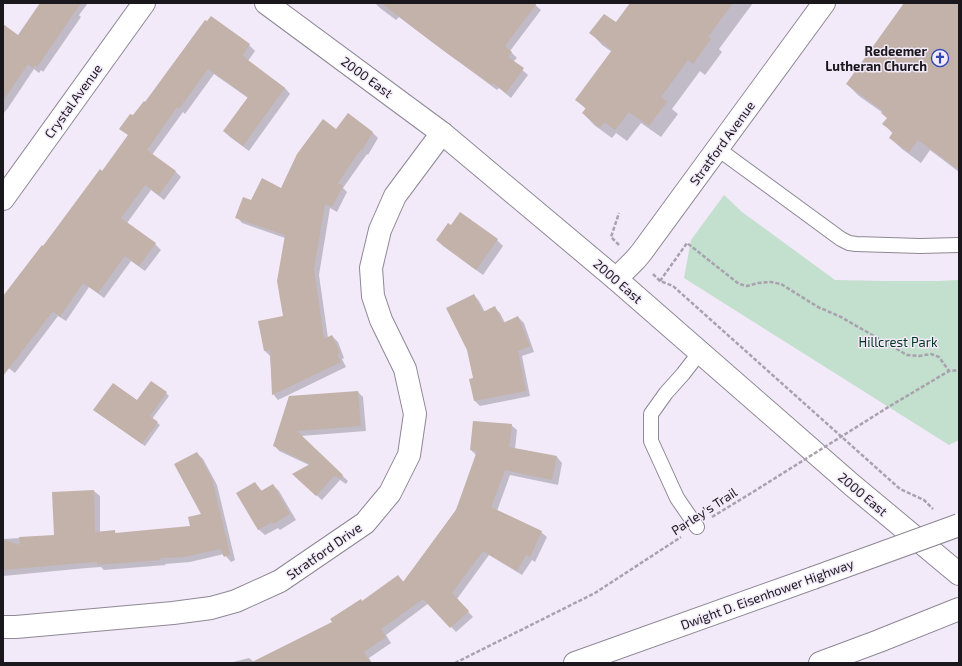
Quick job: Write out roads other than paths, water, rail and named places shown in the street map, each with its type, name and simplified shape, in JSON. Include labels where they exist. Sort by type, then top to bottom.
[{"type":"main road","name":"Crystal Avenue","points":[[3,198],[144,3]]},
{"type":"main road","name":"2000 East","points":[[266,3],[442,133],[616,279],[852,485],[959,574]]},
{"type":"main road","name":"Stratford Avenue","points":[[616,279],[636,260],[824,3]]},
{"type":"main road","name":"Stratford Drive","points":[[3,627],[173,613],[210,608],[236,601],[280,582],[365,523],[390,493],[409,455],[415,414],[405,369],[382,320],[373,296],[371,268],[380,230],[396,196],[442,133]]},
{"type":"main road","name":"Dwight D. Eisenhower Highway","points":[[575,663],[959,525]]},
{"type":"main road","points":[[820,663],[959,609]]},
{"type":"lane","points":[[718,149],[841,239],[849,243],[888,246],[959,244]]},
{"type":"lane","points":[[697,527],[677,498],[651,441],[651,414],[666,393],[700,352]]},
{"type":"place","name":"Redeemer Lutheran Church","points":[[940,58]]},
{"type":"park label","name":"Hillcrest Park","points":[[898,342]]}]
